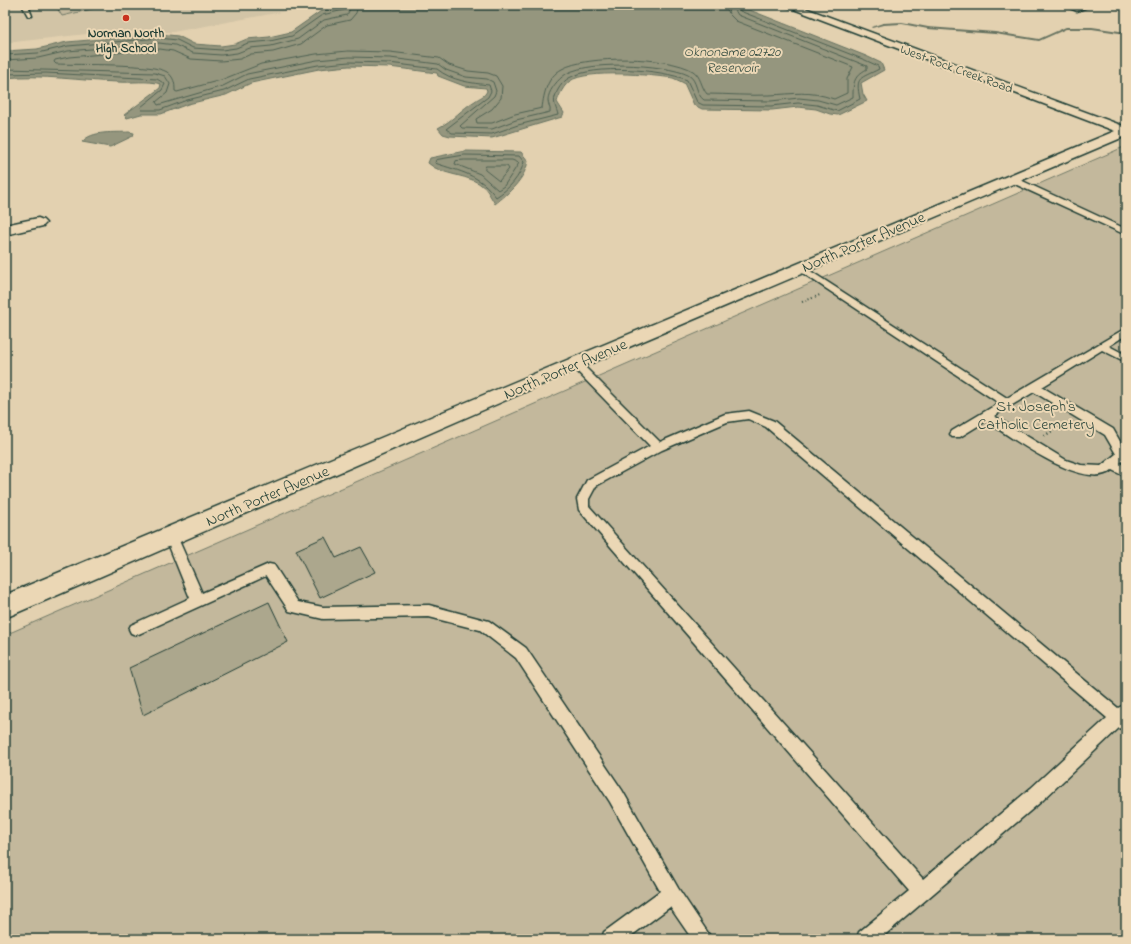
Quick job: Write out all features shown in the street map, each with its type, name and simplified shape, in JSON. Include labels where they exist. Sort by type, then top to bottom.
[{"type":"main road","name":"West Rock Creek Road","points":[[788,5],[1126,131]]},
{"type":"main road","points":[[1068,5],[1077,8],[1086,5]]},
{"type":"main road","name":"North Porter Avenue","points":[[5,607],[575,363],[1126,131]]},
{"type":"main road","points":[[5,230],[38,223]]},
{"type":"lane","points":[[25,5],[30,15]]},
{"type":"lane","points":[[1011,179],[1126,232]]},
{"type":"lane","points":[[801,268],[1007,403]]},
{"type":"lane","points":[[956,434],[1126,331]]},
{"type":"lane","points":[[1102,346],[1126,359]]},
{"type":"lane","points":[[575,363],[658,447]]},
{"type":"lane","points":[[986,416],[1062,463],[1081,469],[1104,470],[1122,455],[1109,432],[1034,387]]},
{"type":"lane","points":[[866,939],[921,891],[1038,794],[1124,718],[770,424],[749,415],[725,418],[658,447],[591,483],[583,499],[584,507],[921,891]]},
{"type":"lane","points":[[1112,464],[1126,473]]},
{"type":"lane","points":[[171,536],[198,601]]},
{"type":"lane","points":[[136,629],[268,569],[294,607],[323,613],[429,611],[484,625],[521,653],[616,796],[672,894],[703,939]]},
{"type":"lane","points":[[611,939],[672,894]]},
{"type":"path","points":[[1030,444],[1079,414]]},
{"type":"shaded area","name":"Norman North High School","points":[[5,5],[319,5],[173,32],[105,32],[5,43]]},
{"type":"green space","points":[[55,5],[109,5],[62,16]]},
{"type":"green space","name":"St. Joseph's Catholic Cemetery","points":[[1126,146],[1126,939],[5,939],[5,635]]},
{"type":"water","name":"Oknoname 02720 Reservoir","points":[[349,5],[737,5],[866,56],[881,63],[884,70],[861,83],[863,94],[867,101],[838,115],[816,109],[798,107],[772,110],[702,109],[694,105],[684,83],[673,78],[620,74],[578,77],[570,81],[560,93],[557,102],[564,113],[562,117],[492,138],[450,136],[443,134],[438,128],[449,122],[470,104],[483,96],[487,91],[486,88],[464,86],[438,76],[437,73],[389,67],[349,66],[319,69],[251,83],[226,95],[188,104],[161,114],[141,114],[127,118],[124,115],[160,88],[161,84],[150,82],[123,82],[47,77],[5,78],[5,51],[37,49],[67,42],[159,34],[178,36],[194,44],[221,46],[235,44],[247,39],[269,37],[291,32],[321,11]]},
{"type":"water","points":[[134,133],[133,136],[110,147],[82,142],[86,138],[98,134]]},
{"type":"water","points":[[465,151],[521,152],[528,161],[524,174],[520,180],[495,204],[485,188],[479,183],[464,177],[441,171],[428,163],[430,158]]},
{"type":"building","points":[[325,537],[336,558],[361,547],[375,572],[320,598],[296,550]]},
{"type":"building","points":[[269,602],[288,642],[143,715],[129,668]]},
{"type":"waterway","points":[[872,27],[883,24],[902,23],[928,28],[995,33],[1039,40],[1066,28],[1092,28],[1126,33]]},
{"type":"place","name":"Norman North High School","points":[[126,18]]}]
